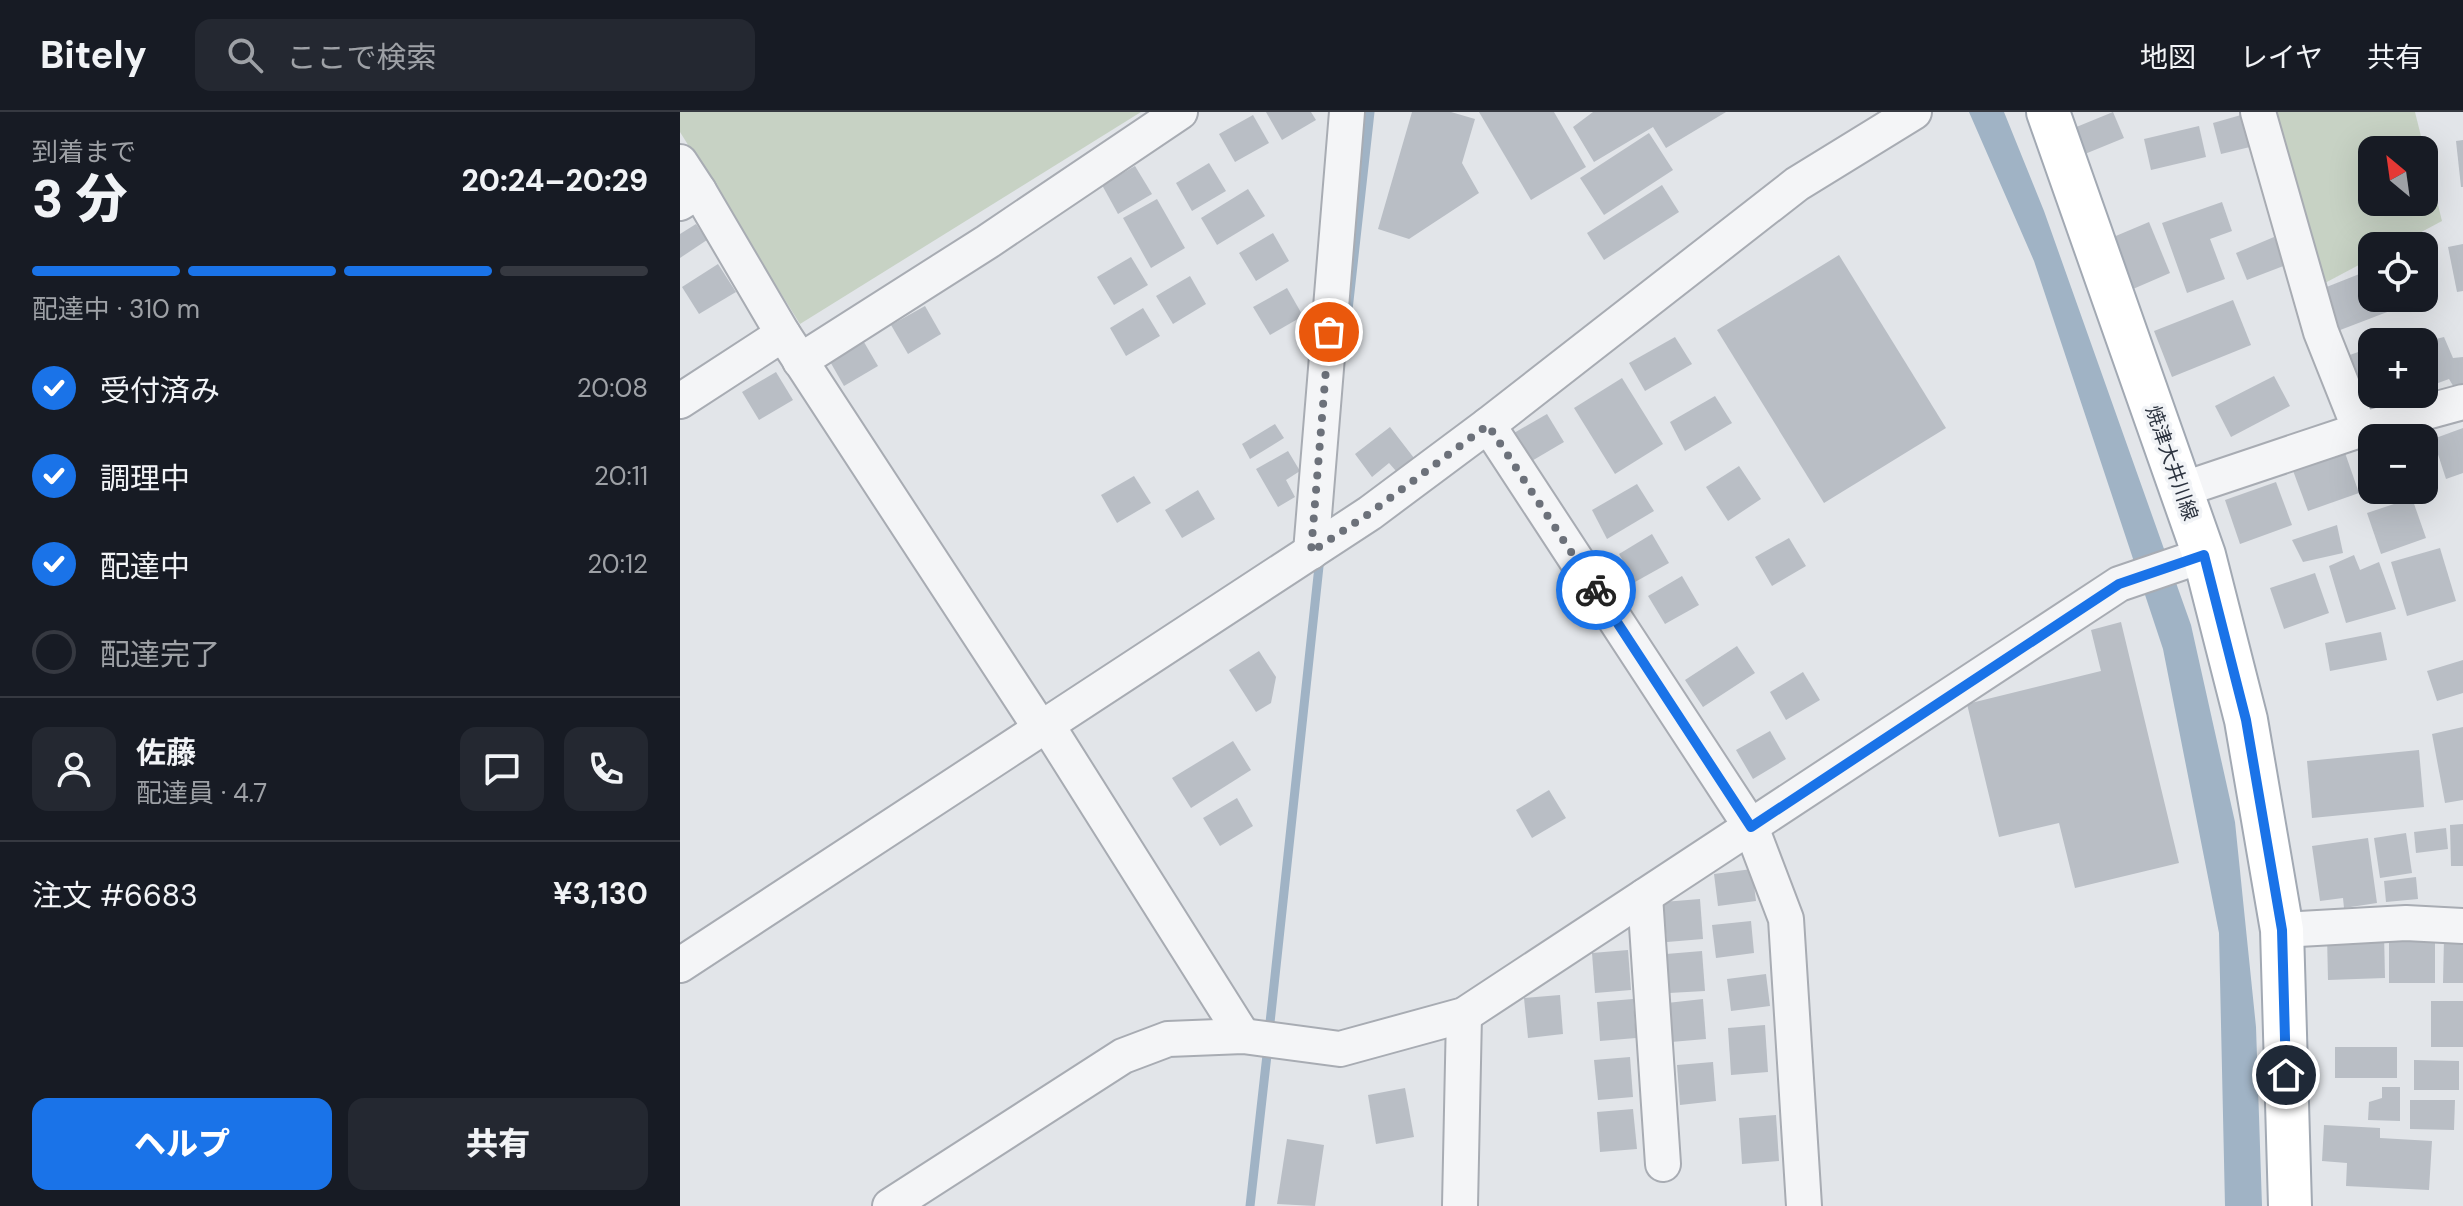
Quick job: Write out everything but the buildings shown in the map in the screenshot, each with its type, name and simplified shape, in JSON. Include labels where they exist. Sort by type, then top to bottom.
[{"type":"main road","name":"焼津大井川線","points":[[2048,112],[2181,490],[2193,558],[2246,720],[2282,930],[2290,1206]]},
{"type":"street","points":[[680,401],[791,348],[987,242],[1180,112]]},
{"type":"street","points":[[1311,552],[1347,112]]},
{"type":"street","points":[[680,965],[1370,513],[1797,184],[1914,112]]},
{"type":"street","points":[[2258,112],[2321,332],[2358,425]]},
{"type":"street","points":[[680,162],[689,197],[1044,727],[1259,1038]]},
{"type":"street","points":[[2382,424],[2463,402]]},
{"type":"street","points":[[1488,425],[1751,827],[1786,919],[1804,1206]]},
{"type":"street","points":[[2181,490],[2358,431]]},
{"type":"street","points":[[890,1206],[1123,1056],[1168,1039],[1259,1038],[1340,1049],[1464,1015],[2119,584],[2193,558]]},
{"type":"street","points":[[1645,896],[1663,1164]]},
{"type":"street","points":[[2282,930],[2406,923],[2463,926]]},
{"type":"street","points":[[1460,1206],[1464,1015]]},
{"type":"green space","points":[[680,112],[1141,112],[800,324],[680,132]]},
{"type":"green space","points":[[2255,112],[2415,112],[2421,136],[2358,136],[2358,216],[2438,216],[2438,205],[2442,221],[2421,232],[2358,232],[2358,265],[2308,292]]},
{"type":"water","points":[[1969,112],[2004,112],[2044,211],[2191,625],[2235,822],[2256,1027],[2262,1206],[2225,1206],[2219,933],[2163,649],[2034,261]]},
{"type":"waterway","points":[[1346,328],[1370,112]]},
{"type":"waterway","points":[[1269,1032],[1320,557]]},
{"type":"waterway","points":[[1250,1206],[1268,1046]]},
{"type":"way so far","points":[[1329,332],[1311,552],[1370,513],[1488,425],[1596,590]]},
{"type":"route","points":[[1596,590],[1751,827],[2119,584],[2204,555],[2246,720],[2282,930],[2286,1075]]}]
